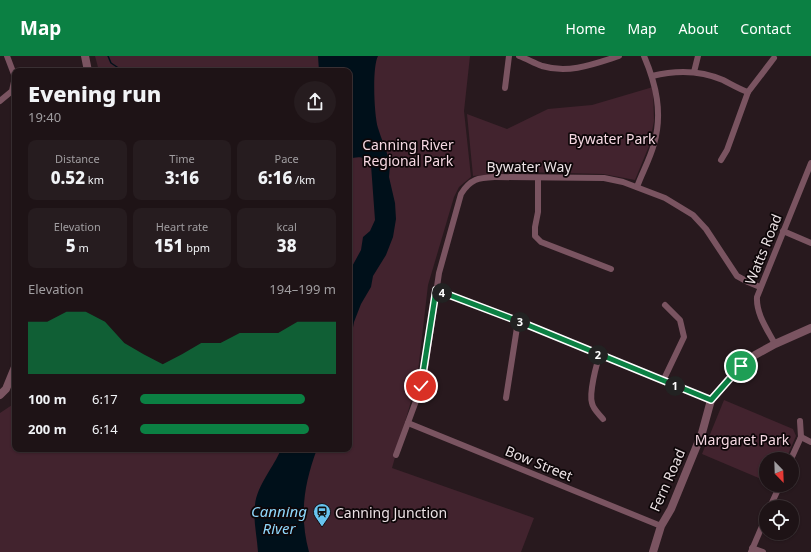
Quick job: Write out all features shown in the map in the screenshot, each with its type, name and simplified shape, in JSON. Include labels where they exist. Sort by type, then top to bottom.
[{"type":"street","points":[[7,56],[12,70]]},
{"type":"street","points":[[85,56],[87,68]]},
{"type":"street","points":[[505,88],[509,56]]},
{"type":"street","points":[[519,56],[541,66],[564,70],[590,65],[619,56]]},
{"type":"street","points":[[637,187],[654,143],[658,120],[658,105],[652,76],[644,56]]},
{"type":"street","points":[[694,72],[698,56]]},
{"type":"street","points":[[722,160],[748,92],[774,58]]},
{"type":"street","points":[[652,76],[676,72],[694,72],[722,80],[738,89],[748,92]]},
{"type":"street","points":[[0,101],[12,91]]},
{"type":"street","name":"Watts Road","points":[[775,344],[756,306],[757,296],[811,162]]},
{"type":"street","points":[[538,178],[538,212],[535,236],[541,242],[611,269]]},
{"type":"street","name":"Bywater Way","points":[[396,455],[423,382],[439,272],[461,194],[465,186],[474,179],[604,178],[637,187],[665,198],[692,215],[706,229],[737,276],[760,287]]},
{"type":"street","points":[[783,231],[811,243]]},
{"type":"street","points":[[436,290],[518,321],[600,356],[711,400]]},
{"type":"street","points":[[663,381],[684,337],[680,320],[665,305]]},
{"type":"street","points":[[506,398],[518,321]]},
{"type":"street","name":"Fern Road","points":[[653,552],[661,526],[673,504],[700,437],[711,400],[744,363],[755,355],[775,344],[811,328]]},
{"type":"street","points":[[600,356],[596,367],[591,399],[594,407],[603,418]]},
{"type":"street","points":[[0,395],[6,389],[12,374]]},
{"type":"street","points":[[794,452],[801,437],[800,421]]},
{"type":"street","name":"Bow Street","points":[[408,423],[661,526]]},
{"type":"street","points":[[801,437],[811,442]]},
{"type":"street","points":[[759,532],[751,550],[763,552]]},
{"type":"green space","name":"Canning River Regional Park","points":[[95,56],[470,56],[464,111],[471,177],[459,187],[454,197],[428,285],[417,380],[392,468],[534,518],[521,552],[0,552],[0,413],[12,405],[12,452],[352,452],[352,68],[98,68]]},
{"type":"green space","name":"Bywater Park","points":[[653,87],[654,121],[649,146],[635,180],[603,174],[522,172],[473,176],[467,114],[507,129],[548,109],[592,105]]},
{"type":"green space","name":"Margaret Park","points":[[724,400],[793,429],[796,436],[789,452],[759,452],[759,478],[702,454]]},
{"type":"water","points":[[318,56],[378,56],[374,80],[375,113],[378,128],[390,165],[389,177],[395,203],[396,219],[393,237],[386,255],[373,276],[371,287],[361,304],[354,322],[352,333],[352,266],[361,250],[363,237],[370,231],[375,220],[371,165],[364,158],[352,158],[352,68],[319,68]]},
{"type":"water","name":"Canning River","points":[[280,452],[316,452],[309,475],[304,500],[304,525],[309,552],[258,552],[254,517],[256,498],[262,483]]},
{"type":"waterway","points":[[108,56],[111,63],[118,68]]},
{"type":"place","name":"Canning Junction","points":[[322,527]]},
{"type":"route","points":[[421,386],[423,382],[436,290],[518,321],[600,356],[711,400],[741,366]]}]
